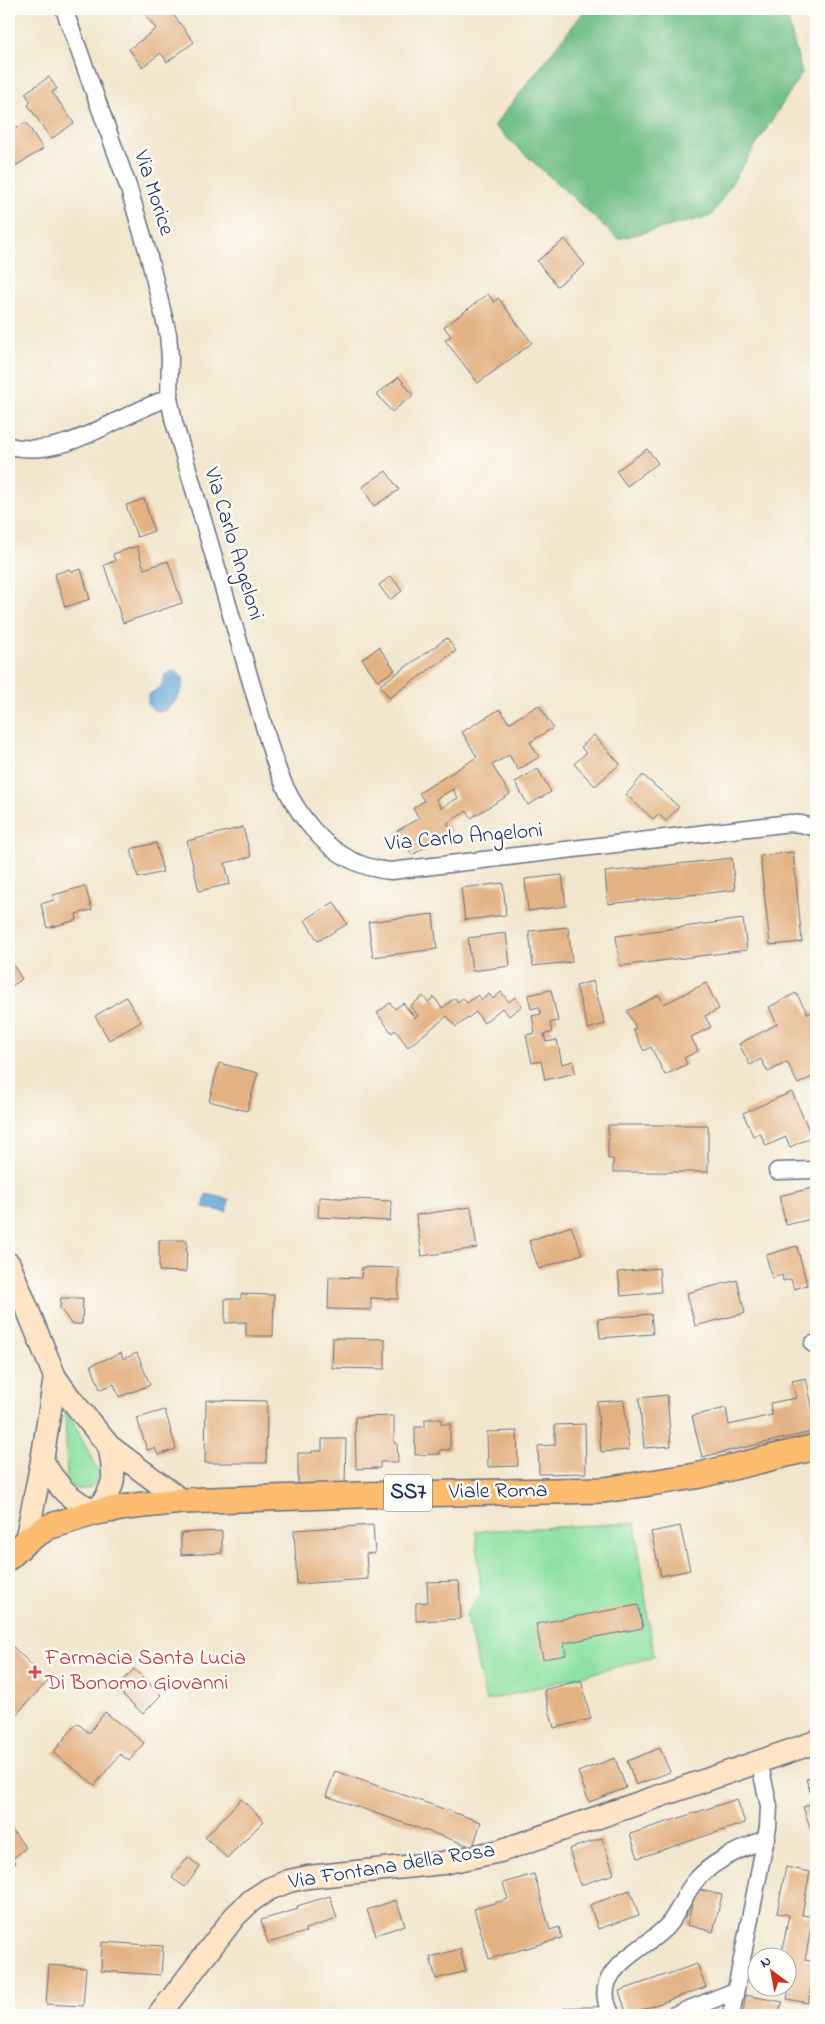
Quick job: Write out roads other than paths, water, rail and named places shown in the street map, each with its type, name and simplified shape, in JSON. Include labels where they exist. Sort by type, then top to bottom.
[{"type":"main road","points":[[9,1264],[55,1377],[84,1417],[109,1446],[182,1501]]},
{"type":"main road","points":[[17,1549],[42,1461],[55,1377]]},
{"type":"main road","points":[[42,1461],[56,1484],[67,1496],[96,1512],[107,1498],[113,1484],[114,1468],[109,1446]]},
{"type":"main road","name":"Viale Roma","points":[[17,1549],[48,1528],[96,1512],[182,1501],[360,1494],[604,1490],[696,1476],[816,1447]]},
{"type":"main road","name":"Via Fontana della Rosa","points":[[159,2015],[234,1916],[260,1895],[278,1885],[308,1877],[443,1863],[478,1856],[514,1846],[816,1742]]},
{"type":"street","name":"Via Morice","points":[[64,9],[128,186],[148,253],[168,334],[170,357],[169,398]]},
{"type":"street","points":[[9,446],[32,449],[58,446],[81,438],[136,410],[169,398]]},
{"type":"street","name":"Via Carlo Angeloni","points":[[169,398],[174,422],[275,765],[287,793],[298,811],[311,828],[336,850],[362,864],[382,870],[398,871],[790,824],[801,824],[816,828]]},
{"type":"street","points":[[776,1171],[816,1170]]},
{"type":"street","points":[[731,2015],[767,1838],[769,1806],[759,1761]]},
{"type":"street","points":[[611,2013],[606,1985],[609,1975],[614,1969],[643,1948],[669,1925],[688,1891],[702,1874],[734,1853],[767,1838]]},
{"type":"street","points":[[674,2015],[735,1991]]},
{"type":"lane","points":[[567,2012],[611,2013]]},
{"type":"water","points":[[176,671],[183,678],[183,685],[177,699],[166,709],[154,710],[148,704],[148,695],[161,687],[165,675]]},
{"type":"water","points":[[206,1194],[229,1199],[227,1212],[203,1208]]},
{"type":"place","name":"Farmacia Santa Lucia Di Bonomo Giovanni","points":[[35,1672]]}]
